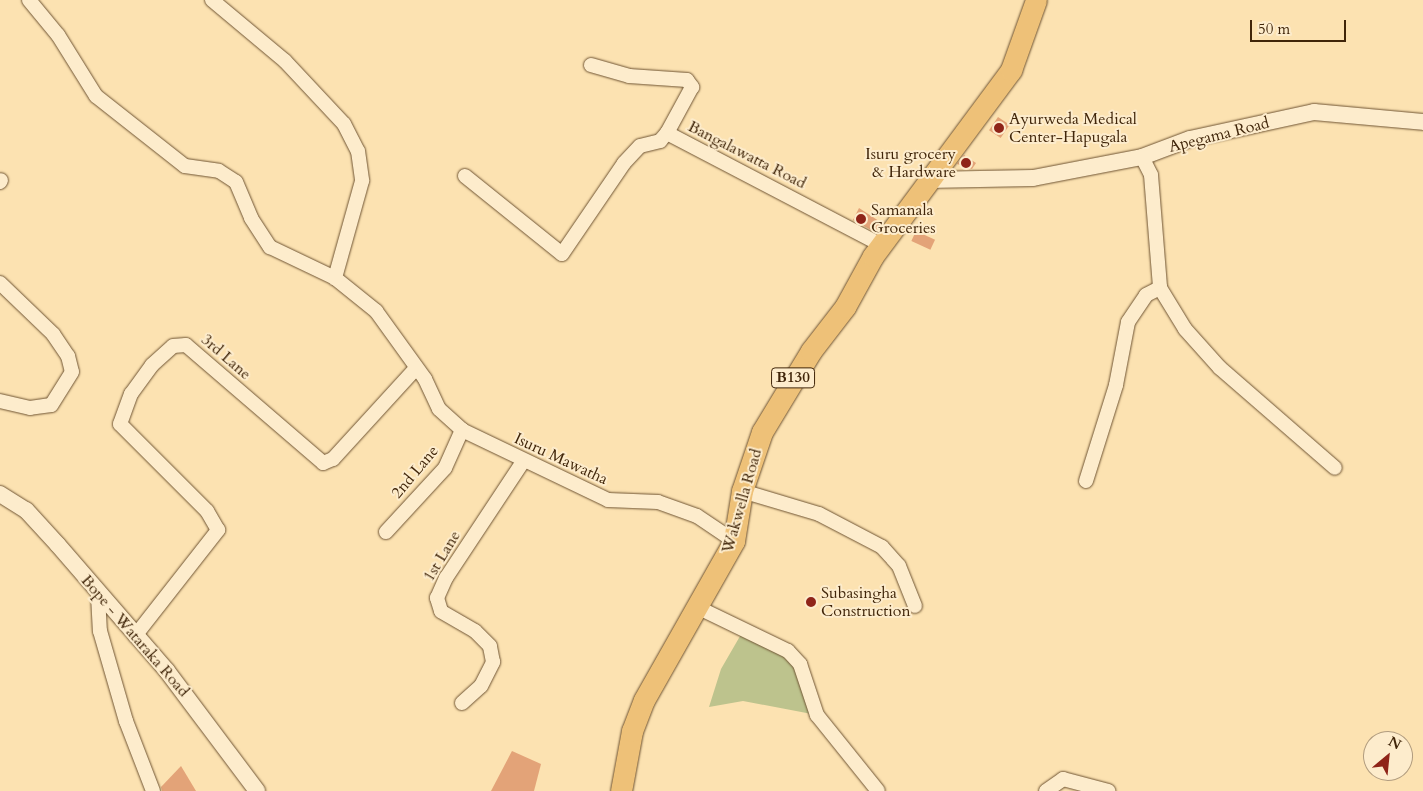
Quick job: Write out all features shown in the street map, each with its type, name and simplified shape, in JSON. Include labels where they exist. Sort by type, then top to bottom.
[{"type":"main road","name":"Wakwella Road","points":[[622,791],[632,731],[644,700],[699,608],[734,540],[742,490],[762,432],[781,396],[845,307],[881,245],[927,180],[1011,70],[1036,0]]},
{"type":"street","name":"Isuru Mawatha","points":[[29,0],[58,35],[96,96],[185,166],[219,171],[236,182],[251,218],[270,247],[335,278],[376,311],[416,368],[439,409],[462,430],[522,462],[608,500],[658,502],[697,516],[734,540]]},
{"type":"street","points":[[212,0],[285,62],[344,124],[358,151],[362,181],[335,278]]},
{"type":"street","points":[[591,65],[629,76],[687,80],[692,87],[667,133]]},
{"type":"street","name":"Apegama Road","points":[[927,180],[1033,178],[1142,157],[1190,139],[1314,112],[1423,122]]},
{"type":"street","name":"Bangalawatta Road","points":[[465,176],[562,254],[624,163],[640,146],[660,141],[667,133],[881,245]]},
{"type":"street","points":[[1142,157],[1151,174],[1160,288],[1184,329],[1220,368],[1335,468]]},
{"type":"street","points":[[0,283],[54,334],[68,356],[72,372],[51,404],[30,408],[0,401]]},
{"type":"street","points":[[1086,481],[1116,385],[1128,322],[1146,294],[1160,288]]},
{"type":"street","name":"3rd Lane","points":[[135,636],[184,580],[218,530],[207,511],[120,424],[131,394],[152,365],[173,346],[186,345],[323,463],[333,459],[416,368]]},
{"type":"street","name":"2nd Lane","points":[[386,532],[445,468],[462,430]]},
{"type":"street","name":"1st Lane","points":[[462,702],[481,686],[493,662],[490,646],[441,611],[437,598],[446,578],[522,462]]},
{"type":"street","points":[[742,490],[818,514],[882,547],[900,566],[915,606]]},
{"type":"street","name":"Bope - Wataraka Road","points":[[0,494],[31,516],[135,636],[195,706],[257,791]]},
{"type":"street","points":[[98,595],[100,631],[126,722],[153,791]]},
{"type":"street","points":[[699,608],[788,651],[800,664],[817,715],[878,791]]},
{"type":"street","points":[[1046,791],[1063,779],[1108,791]]},
{"type":"green space","points":[[743,631],[788,651],[817,715],[743,701],[709,707],[721,669]]},
{"type":"building","name":"Ayurweda Medical Center-Hapugala","points":[[998,117],[1010,125],[1001,138],[989,130]]},
{"type":"building","name":"Isuru grocery & Hardware","points":[[964,155],[976,163],[972,169],[957,164]]},
{"type":"building","points":[[859,208],[882,223],[875,232],[853,220]]},
{"type":"building","points":[[916,231],[935,240],[930,250],[911,241]]},
{"type":"building","points":[[512,751],[541,764],[534,791],[491,791]]},
{"type":"building","points":[[181,766],[196,791],[162,791],[161,787]]},
{"type":"place","name":"Ayurweda Medical Center-Hapugala","points":[[999,128]]},
{"type":"place","name":"Isuru grocery & Hardware","points":[[966,163]]},
{"type":"place","name":"Samanala Groceries","points":[[861,219]]},
{"type":"place","name":"Subasingha Construction","points":[[811,602]]}]
